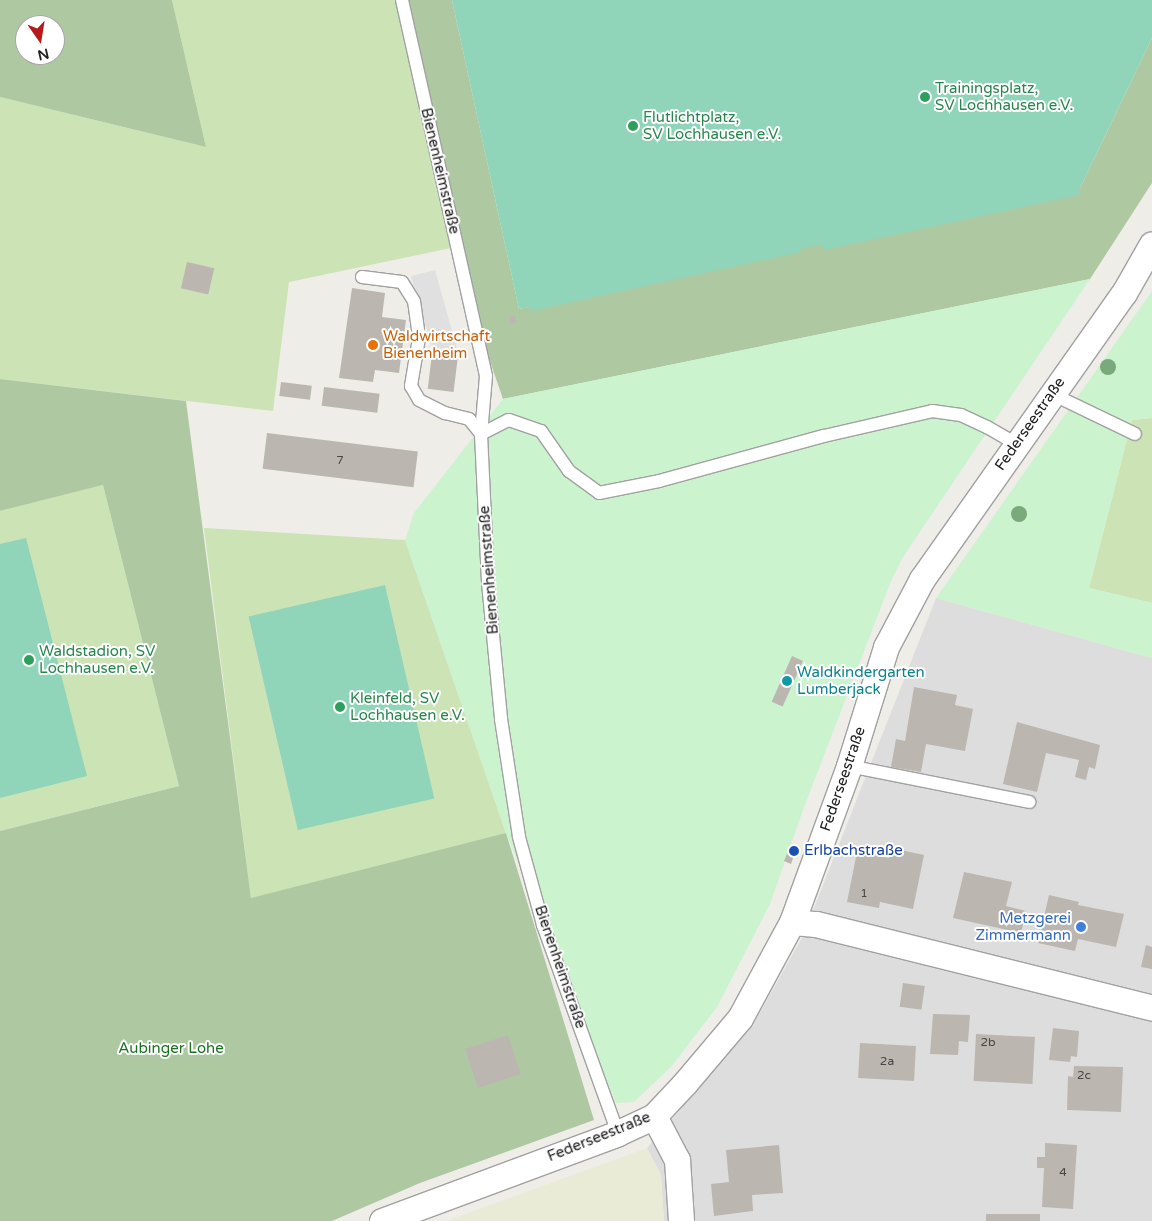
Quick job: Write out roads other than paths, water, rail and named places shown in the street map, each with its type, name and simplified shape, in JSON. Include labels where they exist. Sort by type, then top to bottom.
[{"type":"street","name":"Federseestraße","points":[[389,1220],[618,1133],[654,1116],[686,1083],[740,1018],[792,922],[849,766],[886,646],[922,579],[1124,293],[1152,244]]},
{"type":"street","points":[[792,922],[816,924],[1152,1008]]},
{"type":"street","points":[[654,1116],[677,1160],[681,1221]]},
{"type":"lane","name":"Bienenheimstraße","points":[[402,0],[486,376],[481,434],[488,583],[501,718],[519,837],[543,924],[618,1133]]},
{"type":"lane","points":[[362,277],[402,282],[414,302],[419,338],[411,386],[419,400],[445,413],[469,419],[481,434],[509,420],[541,431],[569,471],[599,493],[659,481],[824,436],[932,411],[961,414],[1016,444]]},
{"type":"lane","points":[[1052,394],[1135,434]]},
{"type":"lane","points":[[849,766],[1029,802]]},
{"type":"place","name":"Trainingsplatz, SV Lochhausen e.V.","points":[[925,97]]},
{"type":"place","name":"Flutlichtplatz, SV Lochhausen e.V.","points":[[633,126]]},
{"type":"place","name":"Waldwirtschaft Bienenheim","points":[[373,345]]},
{"type":"place","name":"Waldstadion, SV Lochhausen e.V.","points":[[29,660]]},
{"type":"place","name":"Waldkindergarten Lumberjack","points":[[787,681]]},
{"type":"place","name":"Kleinfeld, SV Lochhausen e.V.","points":[[340,707]]},
{"type":"place","name":"Erlbachstraße","points":[[794,851]]},
{"type":"place","name":"Metzgerei Zimmermann","points":[[1081,927]]},
{"type":"park label","name":"Aubinger Lohe","points":[[171,1049]]}]
